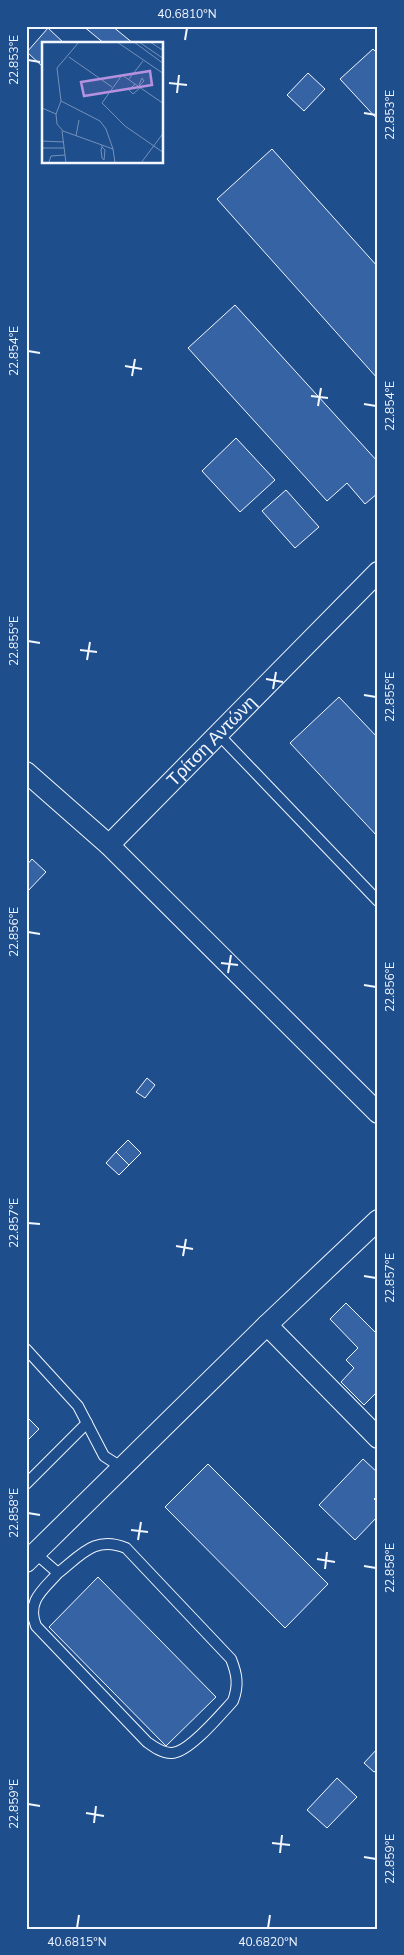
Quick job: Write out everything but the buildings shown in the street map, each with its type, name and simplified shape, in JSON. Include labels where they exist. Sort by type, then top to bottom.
[{"type":"street","name":"Τρίτση Αντώνη","points":[[109,845],[378,572]]},
{"type":"street","points":[[26,772],[109,845],[378,1113]]},
{"type":"street","points":[[31,1558],[121,1467],[378,1220]]},
{"type":"street","points":[[267,1325],[378,1438]]},
{"type":"lane","points":[[219,735],[378,901]]},
{"type":"lane","points":[[26,1349],[78,1406],[104,1456],[121,1467]]},
{"type":"lane","points":[[26,1484],[87,1422]]},
{"type":"lane","points":[[103,1543],[114,1543],[126,1548],[231,1659],[237,1674],[236,1692],[233,1701],[186,1748],[172,1754],[160,1750],[147,1742],[36,1626],[32,1616],[35,1600],[58,1573],[93,1546],[103,1543]]},
{"type":"lane","points":[[31,1558],[58,1573]]}]
